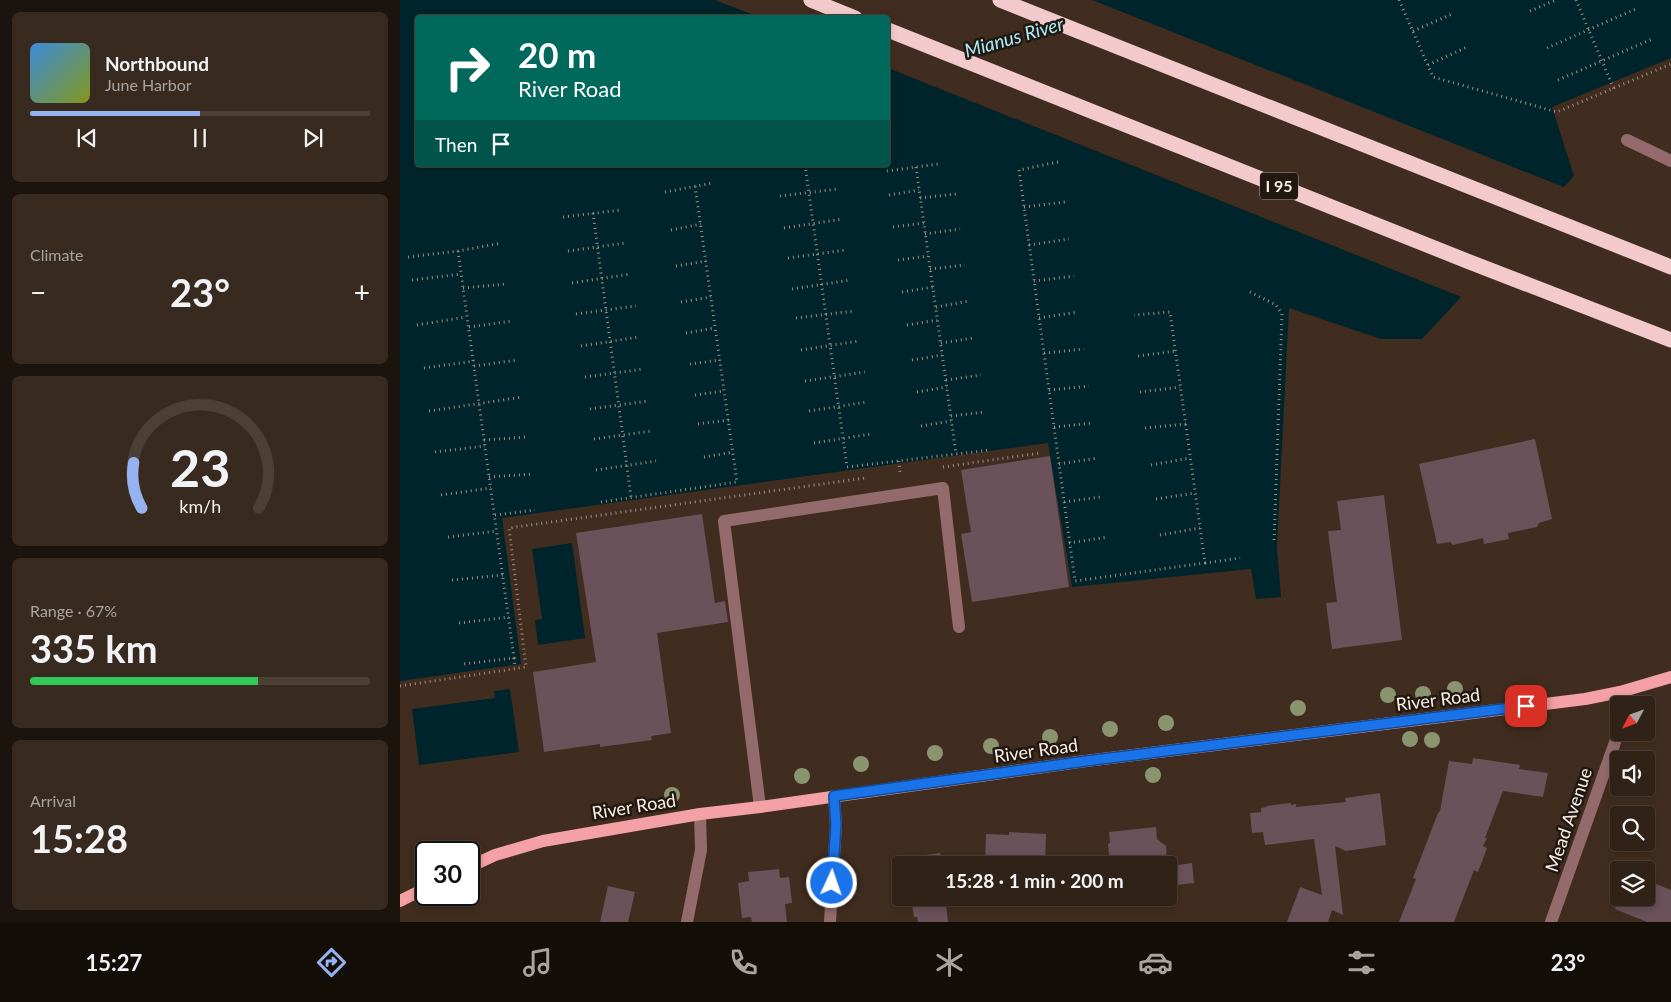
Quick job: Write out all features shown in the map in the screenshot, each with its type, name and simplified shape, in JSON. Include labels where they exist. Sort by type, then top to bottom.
[{"type":"highway","points":[[811,0],[848,15]]},
{"type":"highway","points":[[1000,0],[1671,267]]},
{"type":"highway","name":"I 95","points":[[890,31],[1467,261],[1671,340]]},
{"type":"main road","name":"River Road","points":[[480,862],[495,855],[543,841],[700,814],[1096,760],[1585,699],[1620,692],[1671,677]]},
{"type":"main road","points":[[400,901],[415,894]]},
{"type":"street","points":[[1627,140],[1671,161]]},
{"type":"street","points":[[760,807],[724,521],[943,488],[959,627]]},
{"type":"street","points":[[1620,692],[1621,696]]},
{"type":"street","name":"Mead Avenue","points":[[1551,922],[1615,741]]},
{"type":"street","points":[[830,922],[836,825],[834,796]]},
{"type":"street","points":[[687,922],[701,850],[700,814]]},
{"type":"path","points":[[1399,0],[1433,76],[1557,112],[1671,64]]},
{"type":"path","points":[[1530,11],[1556,0]]},
{"type":"path","points":[[1576,0],[1613,87]]},
{"type":"path","points":[[1547,48],[1638,8]]},
{"type":"path","points":[[1413,32],[1452,14]]},
{"type":"path","points":[[1558,80],[1652,39]]},
{"type":"path","points":[[1428,65],[1467,47]]},
{"type":"path","points":[[1058,162],[1019,170],[1075,581],[1240,558]]},
{"type":"path","points":[[887,171],[938,164]]},
{"type":"path","points":[[804,167],[848,467],[990,450]]},
{"type":"path","points":[[916,167],[956,454]]},
{"type":"path","points":[[665,192],[713,183]]},
{"type":"path","points":[[602,502],[738,482],[695,186]]},
{"type":"path","points":[[780,196],[838,189]]},
{"type":"path","points":[[889,194],[919,190]]},
{"type":"path","points":[[920,198],[956,194]]},
{"type":"path","points":[[1024,207],[1065,202]]},
{"type":"path","points":[[563,217],[621,210]]},
{"type":"path","points":[[593,213],[631,497]]},
{"type":"path","points":[[784,228],[843,219]]},
{"type":"path","points":[[893,227],[924,223]]},
{"type":"path","points":[[671,230],[701,224]]},
{"type":"path","points":[[925,234],[960,229]]},
{"type":"path","points":[[1029,245],[1069,239]]},
{"type":"path","points":[[408,257],[502,243]]},
{"type":"path","points":[[568,251],[626,243]]},
{"type":"path","points":[[788,258],[846,250]]},
{"type":"path","points":[[458,251],[515,668]]},
{"type":"path","points":[[898,260],[928,256]]},
{"type":"path","points":[[676,266],[706,261]]},
{"type":"path","points":[[930,269],[965,265]]},
{"type":"path","points":[[412,280],[461,274]]},
{"type":"path","points":[[572,283],[631,274]]},
{"type":"path","points":[[1034,281],[1074,276]]},
{"type":"path","points":[[792,289],[850,280]]},
{"type":"path","points":[[463,288],[506,284]]},
{"type":"path","points":[[902,292],[933,288]]},
{"type":"path","points":[[1250,292],[1276,305],[1282,314],[1274,540]]},
{"type":"path","points":[[681,302],[711,296]]},
{"type":"path","points":[[936,307],[969,302]]},
{"type":"path","points":[[576,314],[636,306]]},
{"type":"path","points":[[796,318],[854,311]]},
{"type":"path","points":[[1039,318],[1078,312]]},
{"type":"path","points":[[1134,315],[1170,312],[1205,563]]},
{"type":"path","points":[[417,325],[466,318]]},
{"type":"path","points":[[907,325],[938,320]]},
{"type":"path","points":[[469,327],[512,321]]},
{"type":"path","points":[[686,333],[716,328]]},
{"type":"path","points":[[581,346],[639,337]]},
{"type":"path","points":[[940,343],[974,338]]},
{"type":"path","points":[[801,350],[859,341]]},
{"type":"path","points":[[1044,353],[1084,349]]},
{"type":"path","points":[[1138,356],[1176,351]]},
{"type":"path","points":[[912,360],[942,355]]},
{"type":"path","points":[[474,366],[517,360]]},
{"type":"path","points":[[690,364],[720,360]]},
{"type":"path","points":[[424,368],[474,361]]},
{"type":"path","points":[[585,377],[644,369]]},
{"type":"path","points":[[805,381],[865,372]]},
{"type":"path","points":[[946,380],[981,375]]},
{"type":"path","points":[[1049,390],[1089,386]]},
{"type":"path","points":[[917,392],[947,387]]},
{"type":"path","points":[[1140,392],[1180,387]]},
{"type":"path","points":[[695,394],[724,391]]},
{"type":"path","points":[[428,411],[522,398]]},
{"type":"path","points":[[590,409],[648,401]]},
{"type":"path","points":[[809,411],[867,402]]},
{"type":"path","points":[[921,426],[985,412]]},
{"type":"path","points":[[698,424],[729,420]]},
{"type":"path","points":[[1054,427],[1093,422]]},
{"type":"path","points":[[1145,428],[1188,424]]},
{"type":"path","points":[[594,439],[652,431]]},
{"type":"path","points":[[814,443],[871,434]]},
{"type":"path","points":[[484,440],[526,437]]},
{"type":"path","points":[[435,452],[485,446]]},
{"type":"path","points":[[704,457],[733,452]]},
{"type":"path","points":[[941,467],[1040,453]]},
{"type":"path","points":[[1059,464],[1098,458]]},
{"type":"path","points":[[1151,465],[1190,458]]},
{"type":"path","points":[[596,470],[656,461]]},
{"type":"path","points":[[899,461],[900,473]]},
{"type":"path","points":[[890,474],[908,472]]},
{"type":"path","points":[[489,477],[532,474]]},
{"type":"path","points":[[400,686],[526,667],[509,528],[871,477]]},
{"type":"path","points":[[441,495],[491,488]]},
{"type":"path","points":[[1156,499],[1194,493]]},
{"type":"path","points":[[1064,502],[1100,497]]},
{"type":"path","points":[[495,515],[535,510]]},
{"type":"path","points":[[1160,534],[1200,528]]},
{"type":"path","points":[[448,537],[497,531]]},
{"type":"path","points":[[1070,543],[1108,536]]},
{"type":"path","points":[[452,580],[503,575]]},
{"type":"path","points":[[459,623],[509,617]]},
{"type":"path","points":[[464,664],[514,658]]},
{"type":"water","name":"Mianus River","points":[[400,0],[1671,0],[1671,58],[1552,107],[1574,176],[1422,339],[1381,339],[1289,308],[1277,547],[1281,597],[1256,599],[1251,569],[1072,587],[1048,443],[502,518],[521,664],[400,681]]},
{"type":"water","points":[[572,543],[585,638],[538,645],[535,620],[542,619],[532,549]]},
{"type":"water","points":[[510,689],[519,752],[419,765],[412,709],[495,698],[494,691]]},
{"type":"pier","points":[[715,0],[1092,0],[1566,188],[1464,298],[890,69],[890,15],[754,15]]},
{"type":"building","points":[[1535,439],[1552,519],[1539,523],[1537,527],[1508,533],[1509,539],[1484,544],[1483,538],[1453,545],[1450,542],[1437,544],[1419,464]]},
{"type":"building","points":[[1050,456],[1069,587],[972,602],[961,534],[971,532],[961,470]]},
{"type":"building","points":[[1384,495],[1402,640],[1332,649],[1326,603],[1337,602],[1328,531],[1341,530],[1337,501]]},
{"type":"building","points":[[702,514],[715,603],[725,601],[728,622],[657,633],[671,733],[651,736],[652,740],[600,747],[600,744],[544,752],[533,672],[596,662],[576,533]]},
{"type":"building","points":[[1473,758],[1520,765],[1519,769],[1548,773],[1543,797],[1503,791],[1485,838],[1487,838],[1483,846],[1487,848],[1478,872],[1474,870],[1454,922],[1399,922],[1416,879],[1413,878],[1440,811],[1449,761],[1472,764]]},
{"type":"building","points":[[1380,793],[1386,845],[1346,851],[1335,846],[1343,915],[1332,910],[1328,922],[1287,922],[1300,887],[1322,895],[1314,839],[1265,845],[1263,832],[1252,833],[1250,813],[1261,812],[1261,808],[1266,806],[1291,803],[1291,805],[1296,804],[1296,807],[1346,802],[1345,798]]},
{"type":"building","points":[[1156,827],[1157,839],[1166,846],[1167,856],[1109,856],[1109,832]]},
{"type":"building","points":[[1009,832],[1046,834],[1045,856],[985,856],[986,834],[1009,835]]},
{"type":"building","points":[[940,853],[940,856],[918,856]]},
{"type":"building","points":[[1177,862],[1178,865],[1192,863],[1194,883],[1177,885]]},
{"type":"building","points":[[779,869],[780,878],[789,877],[792,903],[785,904],[787,922],[752,922],[751,917],[742,918],[738,883],[749,881],[748,872]]},
{"type":"building","points":[[1655,884],[1671,890],[1671,922],[1647,922],[1615,909],[1616,906],[1655,906]]},
{"type":"building","points":[[608,886],[635,892],[628,922],[600,922]]},
{"type":"building","points":[[912,906],[946,906],[948,922],[918,922],[917,917],[914,917]]},
{"type":"route","points":[[832,883],[836,825],[834,796],[1086,761],[1526,706]]}]
